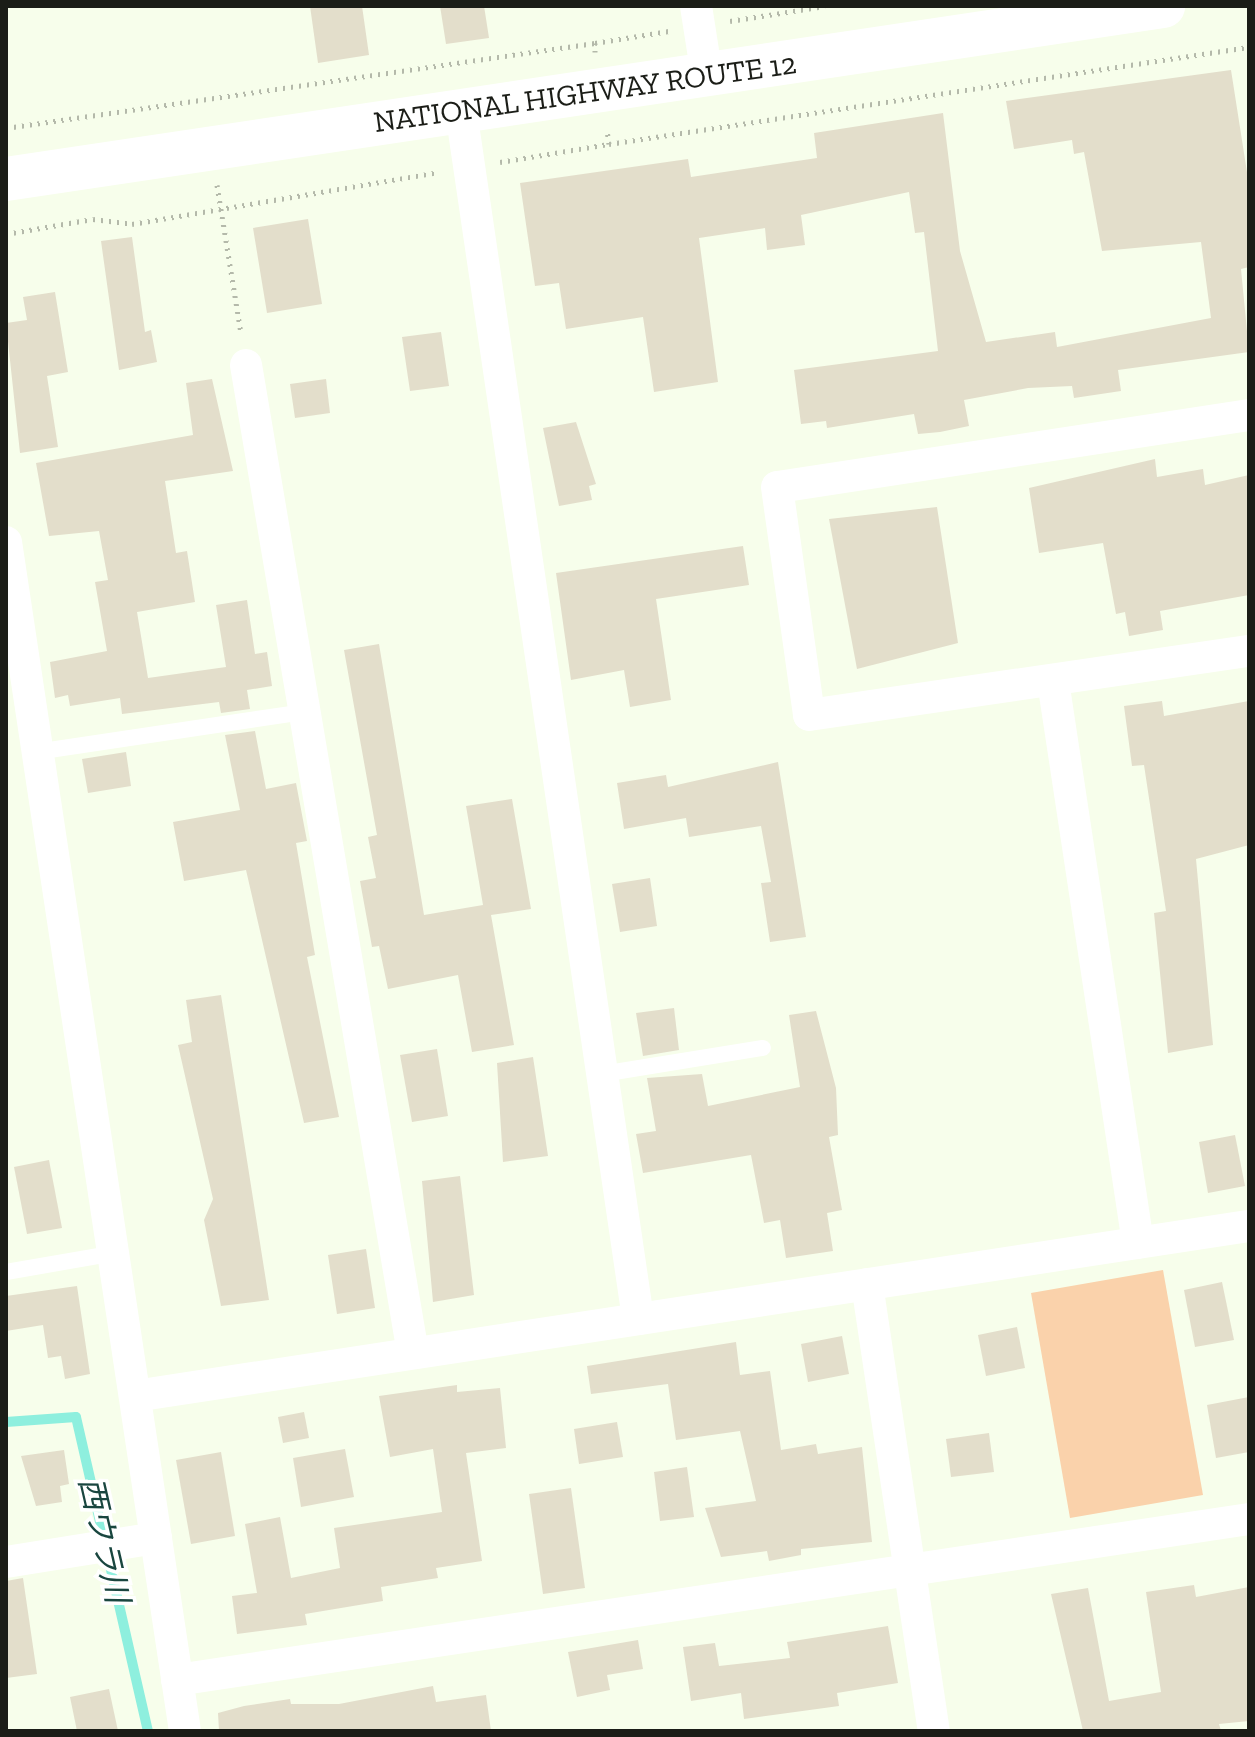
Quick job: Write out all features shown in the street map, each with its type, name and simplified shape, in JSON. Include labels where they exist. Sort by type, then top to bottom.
[{"type":"highway","name":"NATIONAL HIGHWAY ROUTE 12","points":[[6,179],[707,76],[1120,9],[1163,6]]},
{"type":"street","points":[[696,6],[707,76]]},
{"type":"street","points":[[461,111],[638,1319]]},
{"type":"street","points":[[246,365],[413,1353]]},
{"type":"street","points":[[1249,415],[777,487],[809,715],[1249,651]]},
{"type":"street","points":[[6,542],[110,1254],[135,1396],[185,1731]]},
{"type":"street","points":[[1053,681],[1138,1243]]},
{"type":"street","points":[[135,1396],[1249,1226]]},
{"type":"street","points":[[867,1284],[934,1731]]},
{"type":"street","points":[[177,1680],[910,1573],[1249,1519]]},
{"type":"street","points":[[6,1562],[156,1538]]},
{"type":"lane","points":[[36,752],[305,712]]},
{"type":"lane","points":[[602,1074],[763,1048]]},
{"type":"lane","points":[[6,1272],[110,1254]]},
{"type":"path","points":[[6,128],[595,43],[609,144]]},
{"type":"path","points":[[6,234],[221,209],[609,144],[1249,47]]},
{"type":"path","points":[[211,148],[246,365]]},
{"type":"shaded area","points":[[1163,1270],[1203,1495],[1070,1518],[1031,1293]]},
{"type":"building","points":[[310,6],[362,6],[369,55],[318,63]]},
{"type":"building","points":[[440,6],[484,6],[489,38],[446,44]]},
{"type":"building","points":[[1231,70],[1249,185],[1249,267],[1241,269],[1249,352],[1118,370],[1121,391],[1074,398],[1072,386],[1028,388],[964,400],[969,426],[940,432],[918,434],[914,414],[827,428],[826,421],[801,424],[794,370],[938,351],[924,232],[915,233],[909,192],[801,215],[805,245],[767,250],[765,228],[699,238],[718,382],[654,392],[643,317],[566,329],[559,283],[535,286],[520,183],[688,159],[691,177],[817,158],[814,133],[943,113],[960,251],[986,342],[1055,332],[1057,347],[1211,318],[1201,242],[1102,251],[1084,152],[1074,154],[1072,140],[1014,149],[1006,101]]},
{"type":"building","points":[[308,219],[322,304],[267,313],[253,228]]},
{"type":"building","points":[[132,237],[145,332],[151,330],[157,362],[119,370],[101,241]]},
{"type":"building","points":[[55,292],[68,372],[47,376],[58,447],[20,453],[6,323],[27,320],[23,297]]},
{"type":"building","points":[[441,332],[449,386],[410,391],[402,337]]},
{"type":"building","points":[[212,379],[233,471],[165,481],[176,553],[187,551],[195,602],[137,612],[148,678],[226,667],[216,605],[247,600],[255,654],[267,652],[272,686],[247,690],[250,709],[221,713],[219,702],[122,714],[120,698],[70,706],[68,695],[55,698],[50,662],[107,651],[95,582],[108,580],[99,531],[49,536],[36,463],[193,435],[186,383]]},
{"type":"building","points":[[326,379],[330,413],[295,418],[290,384]]},
{"type":"building","points":[[576,422],[596,484],[589,486],[592,500],[559,506],[543,428]]},
{"type":"building","points":[[1155,459],[1157,477],[1203,469],[1205,485],[1249,475],[1249,595],[1160,611],[1163,630],[1129,636],[1125,612],[1116,614],[1103,543],[1039,553],[1029,488]]},
{"type":"building","points":[[937,507],[958,643],[857,669],[829,519]]},
{"type":"building","points":[[743,546],[749,585],[656,599],[671,700],[630,707],[624,670],[571,680],[556,573]]},
{"type":"building","points":[[379,644],[424,915],[483,905],[466,806],[512,799],[531,909],[491,915],[514,1045],[472,1052],[458,975],[388,989],[379,946],[372,947],[360,881],[376,878],[368,837],[377,835],[344,650]]},
{"type":"building","points":[[1162,701],[1164,716],[1249,701],[1249,845],[1196,859],[1213,1045],[1168,1053],[1154,913],[1166,911],[1144,765],[1132,766],[1124,706]]},
{"type":"building","points":[[255,731],[266,789],[296,783],[307,841],[296,843],[315,955],[307,957],[339,1117],[304,1123],[246,870],[184,881],[173,822],[240,810],[225,735]]},
{"type":"building","points":[[126,752],[131,786],[88,793],[82,759]]},
{"type":"building","points":[[778,762],[806,937],[770,942],[761,883],[771,882],[761,826],[689,837],[686,818],[624,829],[617,783],[666,775],[668,787]]},
{"type":"building","points":[[650,878],[657,926],[620,932],[612,884]]},
{"type":"building","points":[[221,995],[269,1300],[221,1306],[204,1220],[213,1199],[178,1045],[192,1042],[186,1000]]},
{"type":"building","points":[[674,1008],[679,1050],[643,1056],[636,1013]]},
{"type":"building","points":[[816,1011],[836,1088],[838,1135],[829,1137],[842,1210],[827,1213],[833,1251],[786,1258],[780,1220],[764,1223],[751,1155],[643,1173],[636,1134],[656,1131],[647,1078],[702,1074],[708,1106],[800,1087],[789,1015]]},
{"type":"building","points":[[437,1049],[448,1116],[412,1122],[400,1055]]},
{"type":"building","points":[[533,1057],[548,1156],[503,1162],[497,1063]]},
{"type":"building","points":[[1235,1135],[1245,1186],[1208,1193],[1199,1142]]},
{"type":"building","points":[[49,1160],[62,1228],[27,1234],[14,1167]]},
{"type":"building","points":[[460,1176],[474,1295],[433,1302],[422,1181]]},
{"type":"building","points":[[366,1249],[375,1308],[337,1314],[328,1255]]},
{"type":"building","points":[[1222,1282],[1234,1340],[1195,1347],[1184,1290]]},
{"type":"building","points":[[77,1286],[90,1374],[65,1379],[61,1356],[48,1358],[43,1325],[6,1331],[6,1296]]},
{"type":"building","points":[[1017,1327],[1025,1368],[986,1376],[978,1335]]},
{"type":"building","points":[[842,1336],[849,1374],[808,1382],[801,1344]]},
{"type":"building","points":[[736,1342],[740,1375],[770,1371],[781,1450],[816,1444],[818,1454],[862,1447],[872,1542],[801,1549],[801,1555],[769,1561],[767,1551],[721,1557],[705,1508],[756,1501],[740,1431],[676,1440],[668,1384],[591,1394],[587,1366]]},
{"type":"building","points":[[457,1385],[457,1392],[500,1388],[506,1448],[466,1453],[482,1561],[436,1568],[438,1578],[381,1587],[383,1601],[305,1614],[307,1625],[237,1634],[232,1596],[257,1593],[245,1524],[280,1517],[291,1578],[340,1568],[334,1528],[442,1512],[433,1449],[390,1457],[379,1396]]},
{"type":"building","points":[[1249,1397],[1249,1452],[1216,1458],[1207,1405]]},
{"type":"building","points":[[304,1412],[309,1438],[283,1443],[278,1417]]},
{"type":"building","points":[[617,1422],[623,1457],[579,1464],[574,1429]]},
{"type":"building","points":[[989,1433],[994,1472],[951,1477],[946,1439]]},
{"type":"building","points":[[345,1449],[354,1497],[301,1507],[293,1458]]},
{"type":"building","points":[[64,1450],[69,1484],[60,1486],[62,1502],[36,1506],[21,1456]]},
{"type":"building","points":[[221,1452],[235,1536],[191,1544],[176,1460]]},
{"type":"building","points":[[687,1467],[694,1517],[660,1521],[654,1472]]},
{"type":"building","points":[[571,1488],[585,1588],[543,1594],[529,1494]]},
{"type":"building","points":[[23,1578],[37,1674],[6,1678],[6,1581]]},
{"type":"building","points":[[1194,1585],[1196,1597],[1249,1587],[1249,1721],[1219,1724],[1221,1731],[1083,1731],[1051,1594],[1088,1588],[1109,1701],[1161,1692],[1146,1592]]},
{"type":"building","points":[[888,1626],[898,1683],[837,1693],[839,1706],[744,1719],[741,1693],[691,1701],[683,1647],[715,1643],[719,1666],[790,1658],[787,1642]]},
{"type":"building","points":[[638,1640],[643,1669],[607,1675],[610,1690],[577,1697],[568,1652]]},
{"type":"building","points":[[433,1686],[436,1702],[486,1695],[491,1731],[219,1731],[218,1713],[244,1706],[290,1699],[291,1704],[339,1704]]},
{"type":"building","points":[[109,1689],[118,1731],[77,1731],[70,1697]]},
{"type":"waterway","name":"西ウラ川","points":[[6,1422],[76,1417],[148,1731]]}]
